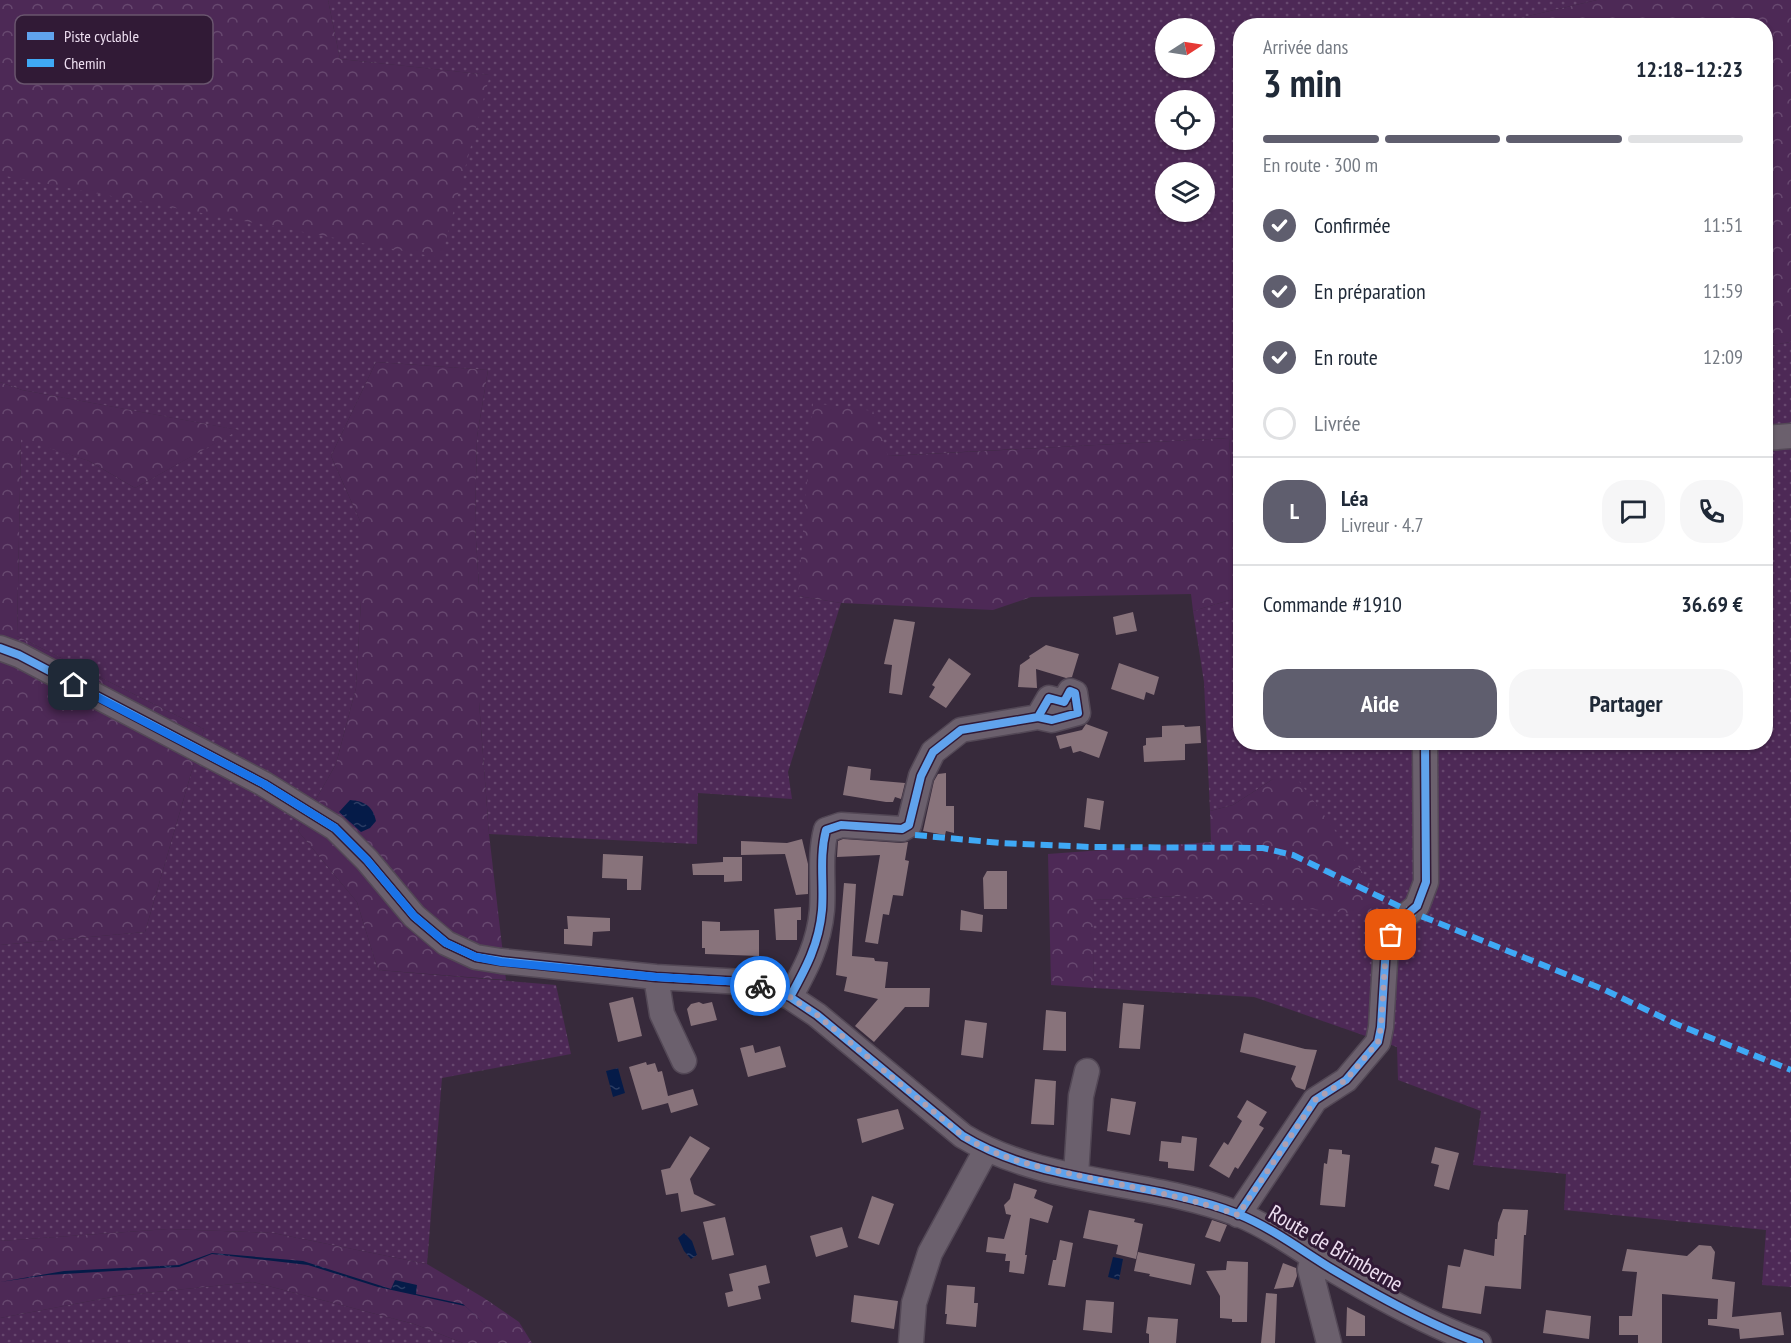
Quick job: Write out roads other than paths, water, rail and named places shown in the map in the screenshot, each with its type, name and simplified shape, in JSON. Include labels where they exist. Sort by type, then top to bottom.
[{"type":"street","points":[[1773,437],[1791,436]]},
{"type":"street","name":"Route de Brimberne","points":[[0,648],[18,655],[264,784],[335,828],[367,860],[414,916],[446,943],[476,957],[501,962],[656,977],[743,982],[764,986],[790,997],[817,1015],[963,1136],[986,1150],[1017,1162],[1199,1201],[1238,1215],[1269,1228],[1359,1285],[1452,1333],[1479,1343]]},
{"type":"street","points":[[790,997],[813,953],[822,910],[822,846],[826,830],[841,825],[902,829],[909,825],[921,776],[933,752],[961,730],[1038,717]]},
{"type":"street","points":[[1238,1215],[1315,1100],[1346,1080],[1378,1042],[1386,946],[1397,923],[1417,906],[1426,882],[1425,750]]},
{"type":"street","points":[[656,977],[662,1014],[684,1061]]},
{"type":"street","points":[[1076,1175],[1081,1096],[1087,1071]]},
{"type":"street","points":[[911,1343],[914,1303],[930,1253],[986,1150]]},
{"type":"street","points":[[1313,1257],[1310,1269],[1329,1343]]},
{"type":"water","points":[[350,800],[364,803],[370,808],[376,821],[370,828],[361,832],[339,812]]},
{"type":"water","points":[[618,1068],[625,1093],[613,1097],[606,1071]]},
{"type":"water","points":[[684,1233],[692,1241],[697,1255],[691,1259],[678,1238]]},
{"type":"water","points":[[212,1253],[303,1261],[391,1289],[395,1280],[417,1285],[416,1294],[463,1304],[505,1343],[465,1306],[378,1287],[308,1265],[212,1254],[179,1267],[48,1275],[0,1282],[64,1271],[179,1265]]},
{"type":"water","points":[[1113,1257],[1123,1259],[1119,1280],[1108,1277]]}]
